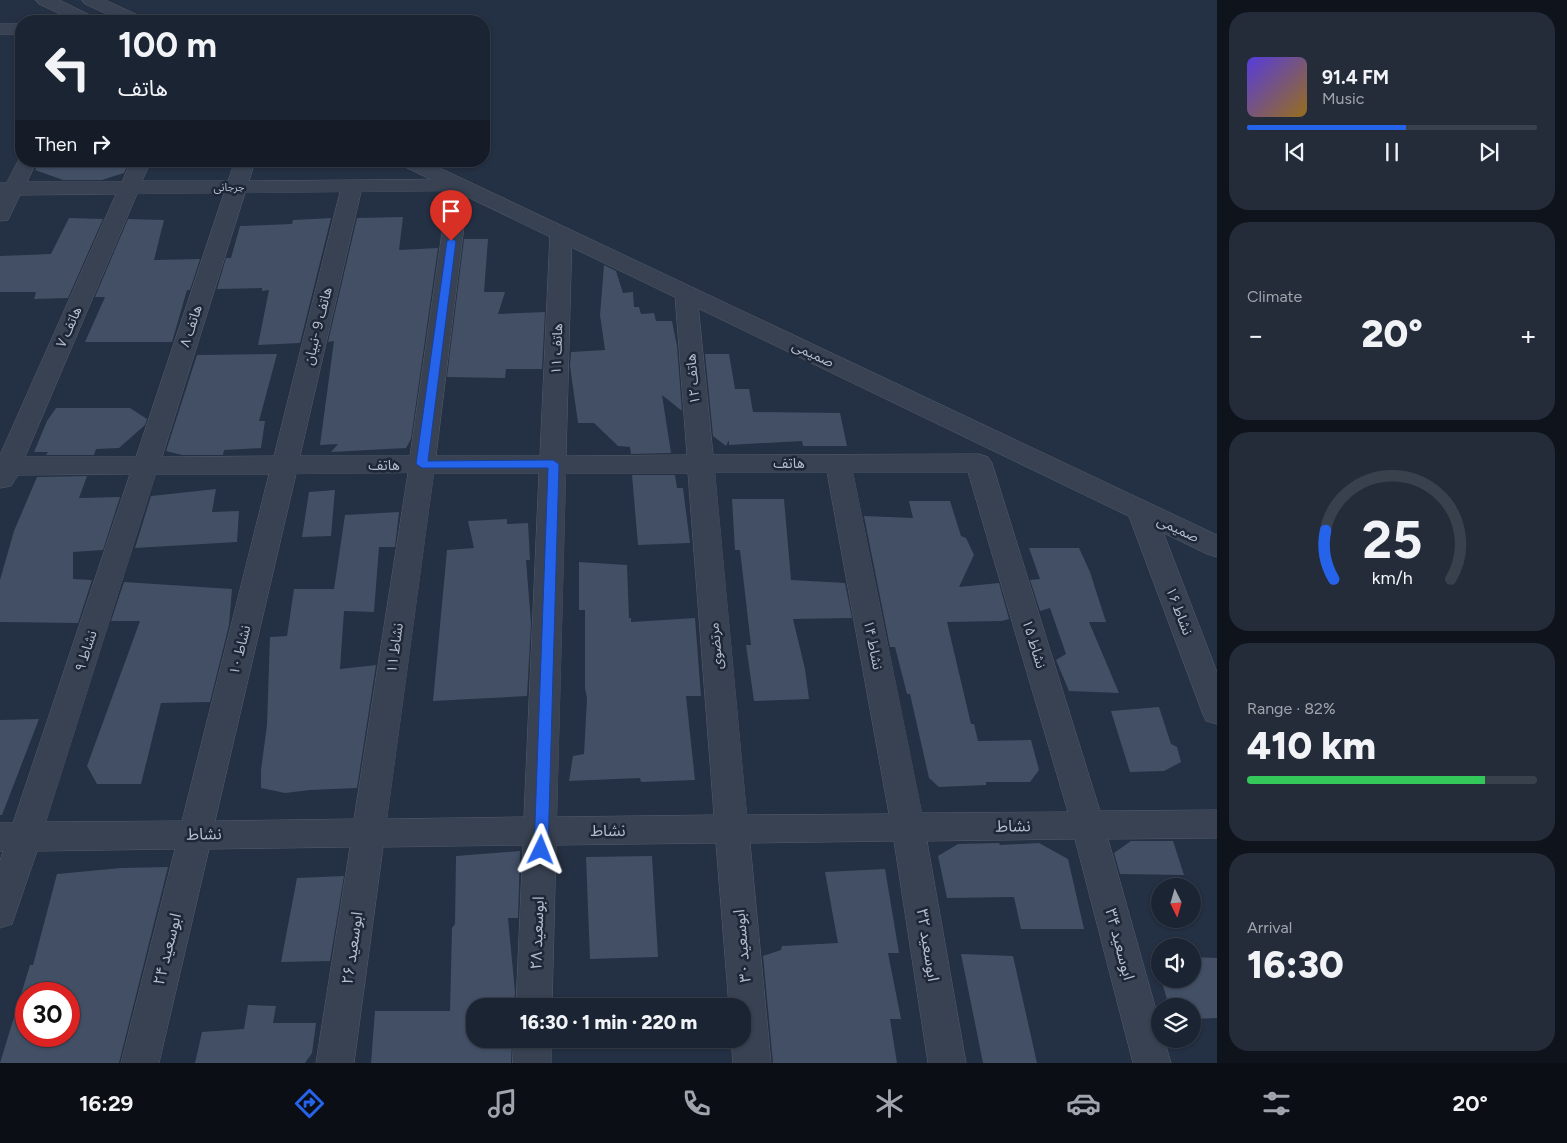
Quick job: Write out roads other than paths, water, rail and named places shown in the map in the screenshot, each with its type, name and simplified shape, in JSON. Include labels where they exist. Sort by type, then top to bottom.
[{"type":"street","points":[[45,0],[76,15]]},
{"type":"street","points":[[91,0],[123,15]]},
{"type":"street","points":[[0,215],[6,189],[22,167]]},
{"type":"street","name":"هاتف ۷","points":[[3,472],[139,167]]},
{"type":"street","name":"هاتف ۸","points":[[146,465],[243,167]]},
{"type":"street","name":"صمیمی","points":[[420,167],[686,294],[988,453],[1140,511],[1217,547]]},
{"type":"street","name":"جرجانی","points":[[6,189],[458,185]]},
{"type":"street","name":"نشاط ۱۱","points":[[369,832],[422,464],[458,185]]},
{"type":"street","name":"هاتف 9 -نبیان","points":[[284,465],[352,186]]},
{"type":"street","name":"هاتف ۱۱","points":[[542,831],[561,234]]},
{"type":"street","name":"هاتف ۱۲","points":[[686,294],[701,464]]},
{"type":"street","name":"هاتف","points":[[3,472],[146,465],[838,463],[988,453]]},
{"type":"street","name":"نشاط ۱۵","points":[[988,453],[1088,825]]},
{"type":"street","name":"نشاط ۱۴","points":[[838,463],[908,827]]},
{"type":"street","name":"مرتضوی","points":[[701,464],[732,829]]},
{"type":"street","name":"نشاط ۹","points":[[0,913],[13,836],[146,465]]},
{"type":"street","name":"نشاط ۱۰","points":[[195,834],[284,465]]},
{"type":"street","name":"نشاط ۱۶","points":[[1140,511],[1217,712]]},
{"type":"street","name":"نشاط","points":[[13,836],[1217,824]]},
{"type":"street","name":"ابوسعید ۳۴","points":[[1088,825],[1152,1063]]},
{"type":"street","name":"ابوسعید ۳۲","points":[[908,827],[947,1063]]},
{"type":"street","name":"ابوسعید ۳۰","points":[[732,829],[752,1063]]},
{"type":"street","name":"ابوسعید ۲۸","points":[[534,998],[542,831]]},
{"type":"street","name":"ابوسعید ۲۶","points":[[335,1063],[369,832]]},
{"type":"street","name":"ابوسعید ۲۴","points":[[140,1063],[195,834]]},
{"type":"street","points":[[532,1063],[533,1048]]}]
